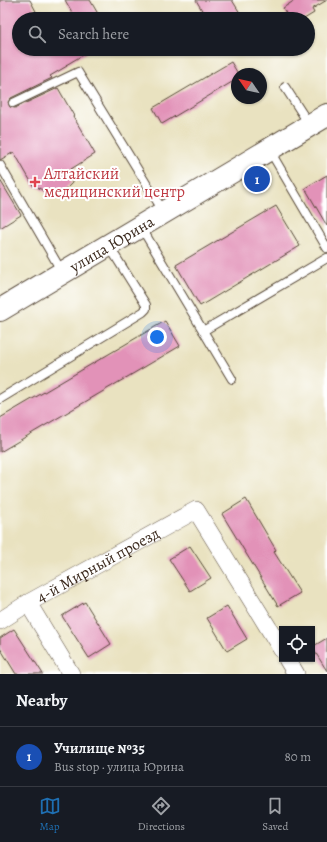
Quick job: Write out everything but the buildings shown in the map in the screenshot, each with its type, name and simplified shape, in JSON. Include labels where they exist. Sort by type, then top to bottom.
[{"type":"main road","name":"улица Юрина","points":[[0,310],[318,120]]},
{"type":"street","name":"4-й Мирный проезд","points":[[0,621],[28,603],[196,510],[279,645]]},
{"type":"street","points":[[28,603],[71,674]]},
{"type":"street","points":[[289,662],[296,674]]},
{"type":"lane","points":[[13,103],[78,72],[146,185],[164,212]]},
{"type":"lane","points":[[285,86],[318,120]]},
{"type":"lane","points":[[269,150],[327,248]]},
{"type":"lane","points":[[0,165],[62,272]]},
{"type":"lane","points":[[141,226],[232,379]]},
{"type":"lane","points":[[0,399],[146,309],[146,305],[109,245]]},
{"type":"lane","points":[[203,331],[327,258]]},
{"type":"place","name":"Училище №35","points":[[257,179]]},
{"type":"place","name":"Алтайский медицинский центр","points":[[35,182]]}]
